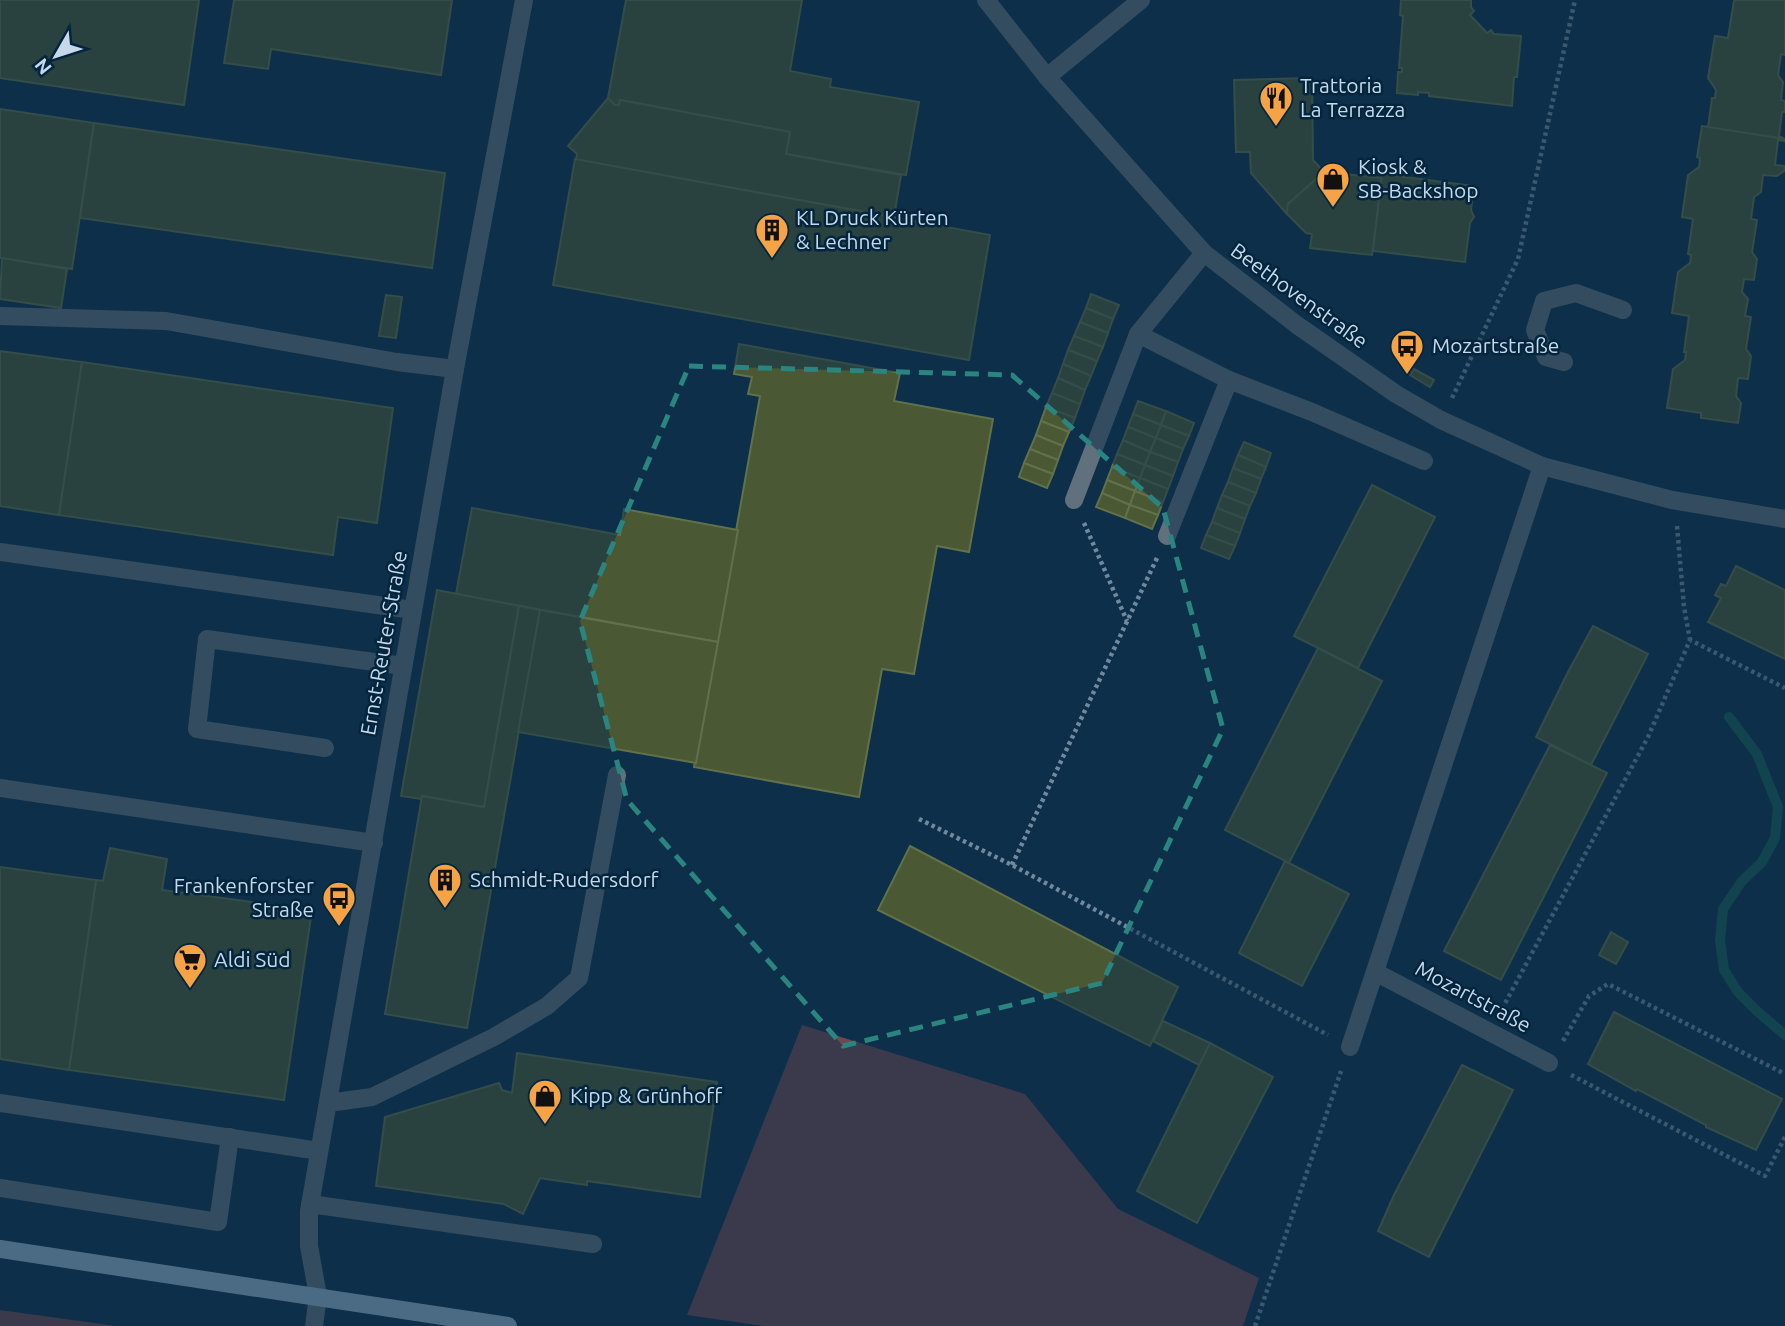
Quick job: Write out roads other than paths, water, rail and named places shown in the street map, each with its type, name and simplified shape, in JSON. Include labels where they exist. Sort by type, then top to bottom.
[{"type":"main road","points":[[0,1249],[508,1326]]},
{"type":"street","name":"Ernst-Reuter-Straße","points":[[314,1326],[318,1296],[309,1246],[310,1204],[318,1151],[455,369],[524,0]]},
{"type":"street","name":"Beethovenstraße","points":[[986,0],[1047,77],[1204,253],[1297,326],[1396,394],[1441,420],[1542,467],[1672,500],[1785,519]]},
{"type":"street","points":[[1047,77],[1142,0]]},
{"type":"street","points":[[1074,500],[1138,334],[1204,253]]},
{"type":"street","points":[[1564,362],[1546,357],[1535,330],[1544,301],[1576,293],[1623,310]]},
{"type":"street","points":[[0,316],[166,321],[397,362],[455,369]]},
{"type":"street","points":[[1138,334],[1229,380],[1312,412],[1424,461]]},
{"type":"street","points":[[1167,536],[1229,380]]},
{"type":"street","points":[[1350,1047],[1542,467]]},
{"type":"street","points":[[0,552],[412,610]]},
{"type":"street","points":[[326,748],[197,729],[207,639],[403,666]]},
{"type":"street","points":[[328,1103],[372,1097],[482,1043],[547,1006],[579,978],[617,775]]},
{"type":"street","points":[[0,788],[374,843]]},
{"type":"street","name":"Mozartstraße","points":[[1375,972],[1549,1063]]},
{"type":"street","points":[[0,1102],[318,1151]]},
{"type":"street","points":[[0,1188],[218,1222],[230,1137]]},
{"type":"street","points":[[310,1204],[593,1244]]},
{"type":"waterway","points":[[1729,717],[1757,754],[1778,807],[1775,838],[1762,862],[1742,881],[1723,909],[1720,940],[1724,970],[1738,992],[1785,1035]]},
{"type":"place","name":"Trattoria La Terrazza","points":[[1276,128]]},
{"type":"place","name":"Kiosk & SB-Backshop","points":[[1333,209]]},
{"type":"place","name":"KL Druck Kürten & Lechner","points":[[772,260]]},
{"type":"place","name":"Mozartstraße","points":[[1407,376]]},
{"type":"place","name":"Schmidt-Rudersdorf","points":[[445,910]]},
{"type":"place","name":"Frankenforster Straße","points":[[339,928]]},
{"type":"place","name":"Aldi Süd","points":[[190,990]]},
{"type":"place","name":"Kipp & Grünhoff","points":[[545,1126]]}]
